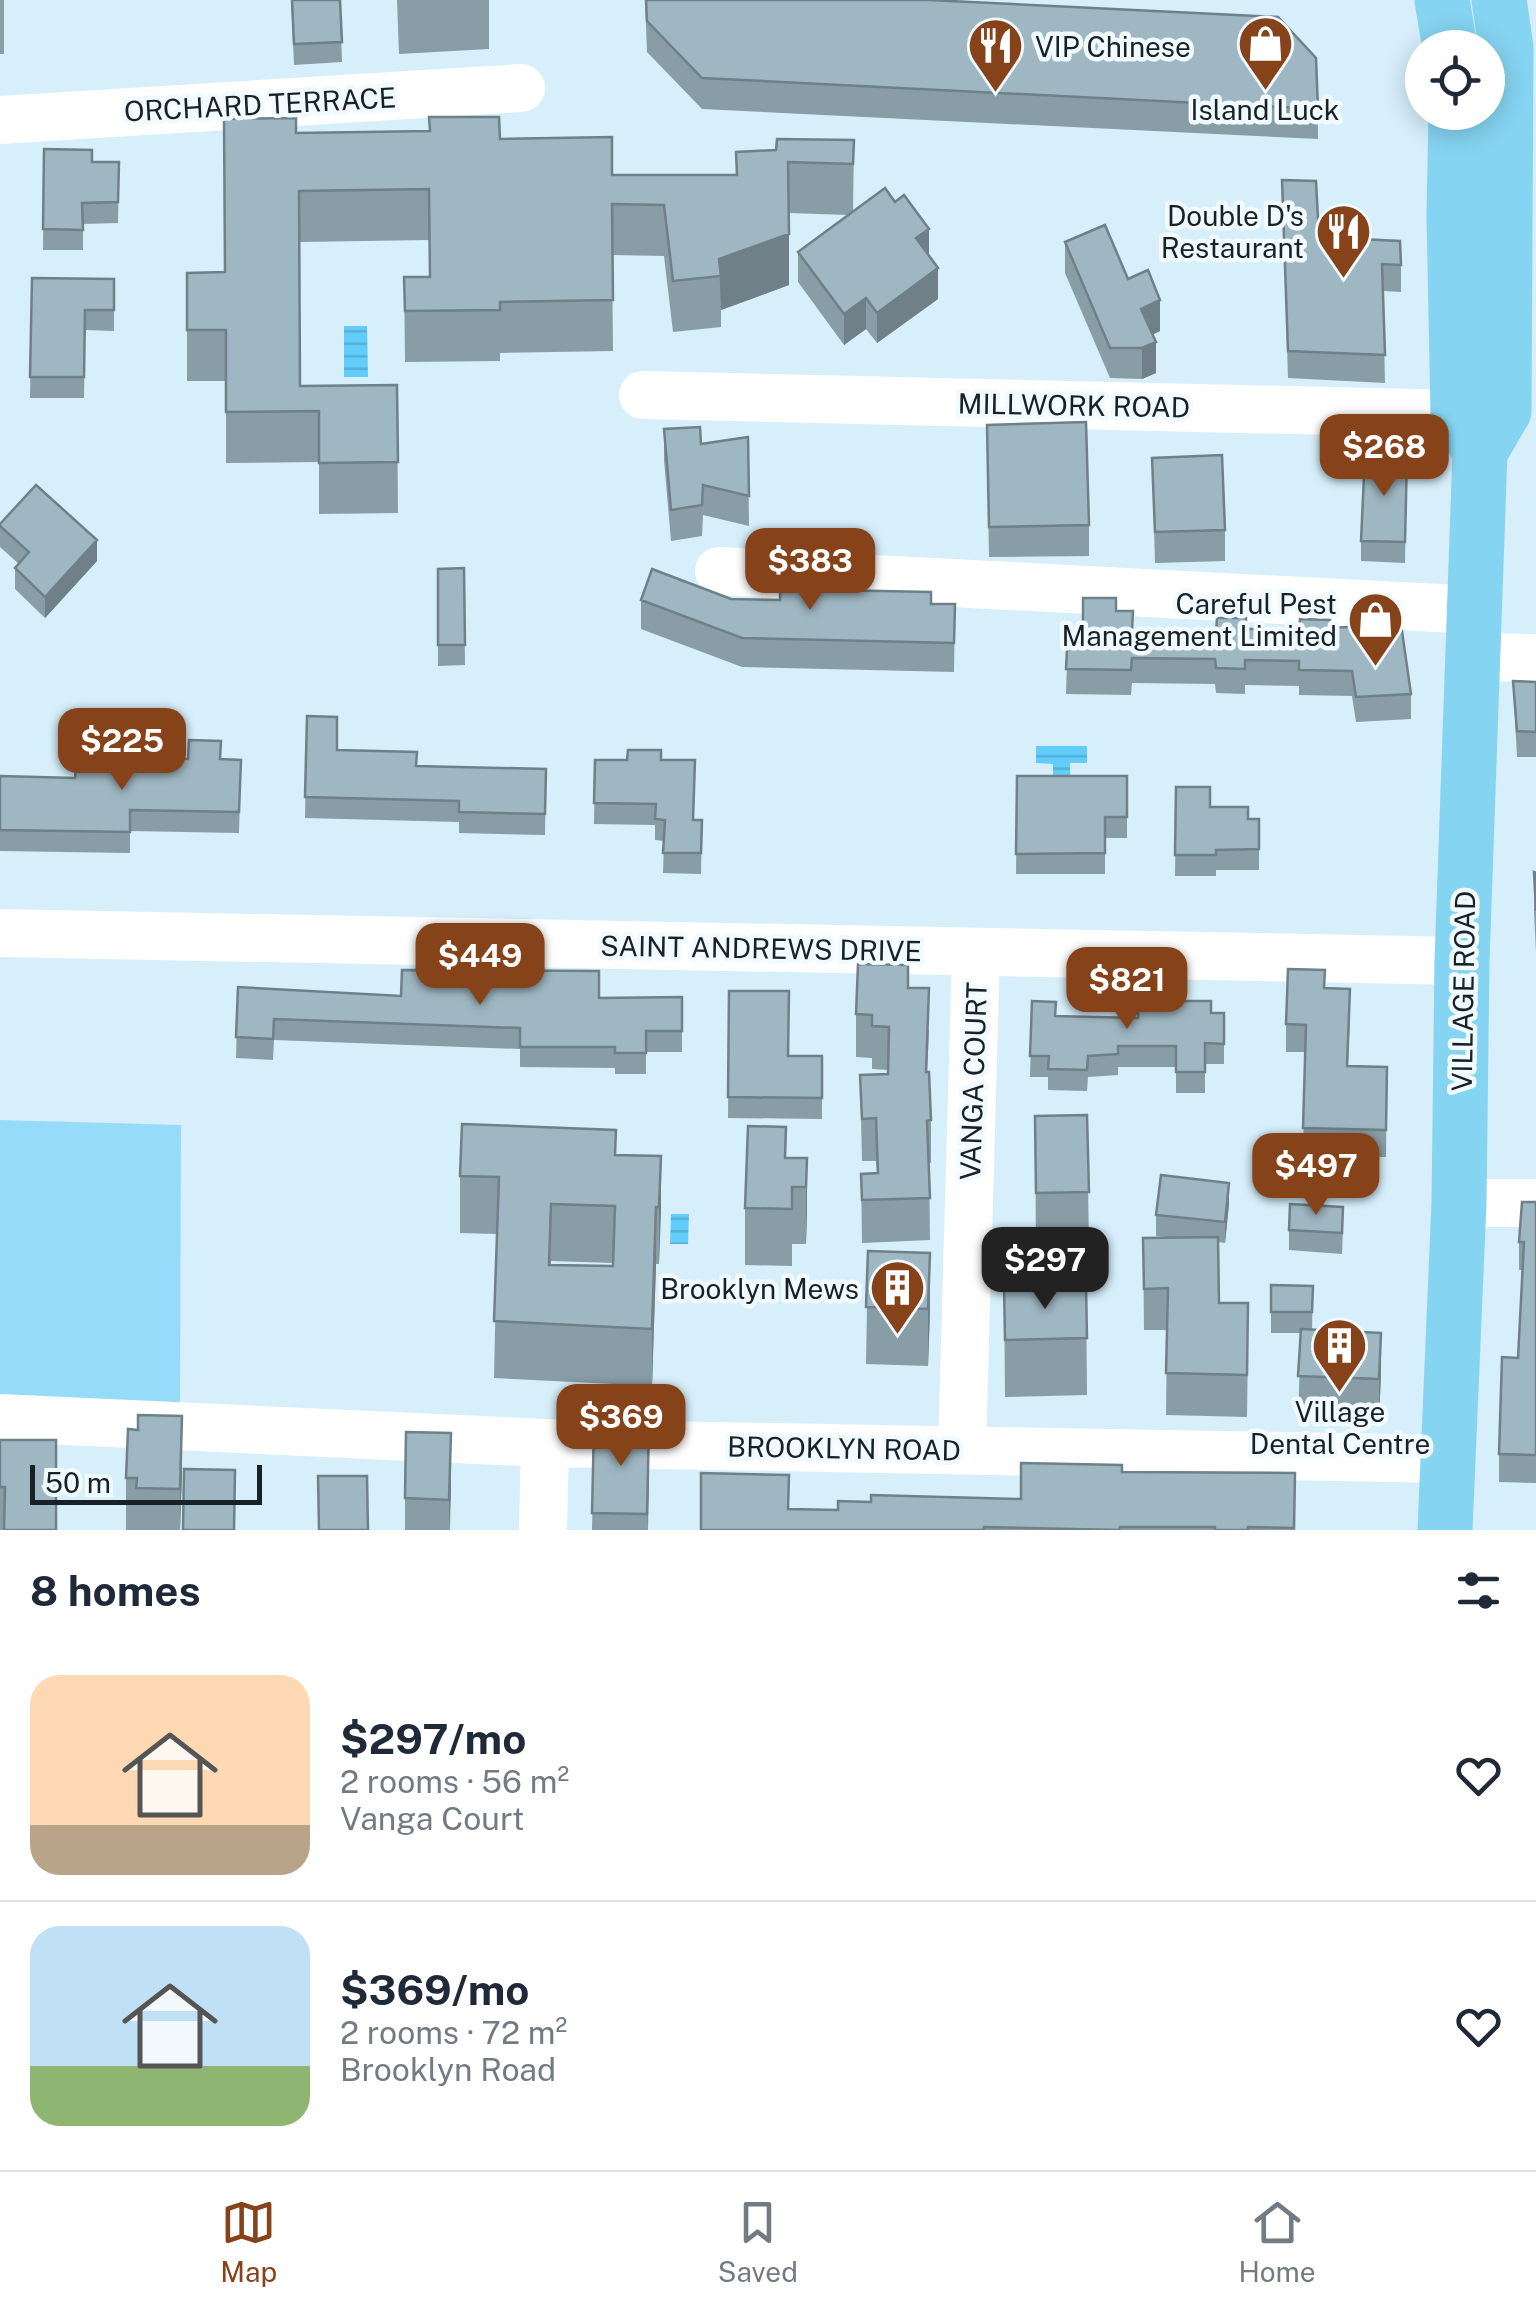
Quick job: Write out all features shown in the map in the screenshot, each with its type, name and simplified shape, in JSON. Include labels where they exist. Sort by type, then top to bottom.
[{"type":"main road","points":[[1442,0],[1447,30]]},
{"type":"main road","name":"VILLAGE ROAD","points":[[1446,1530],[1481,426],[1506,47],[1499,0]]},
{"type":"main road","name":"VILLAGE ROAD","points":[[1456,130],[1454,215],[1481,426]]},
{"type":"street","name":"ORCHARD TERRACE","points":[[0,120],[521,88]]},
{"type":"street","name":"MILLWORK ROAD","points":[[643,395],[1481,426]]},
{"type":"street","points":[[719,571],[1474,634],[1536,658]]},
{"type":"street","name":"SAINT ANDREWS DRIVE","points":[[0,933],[1462,961]]},
{"type":"street","name":"VANGA COURT","points":[[962,1450],[976,952]]},
{"type":"street","points":[[1459,1202],[1536,1203]]},
{"type":"street","name":"BROOKLYN ROAD","points":[[0,1418],[545,1442],[1448,1459]]},
{"type":"street","points":[[543,1530],[545,1442]]},
{"type":"shaded area","points":[[344,326],[367,326],[368,377],[344,377]]},
{"type":"shaded area","points":[[1036,746],[1087,746],[1087,763],[1070,763],[1070,778],[1053,778],[1053,764],[1036,763]]},
{"type":"shaded area","points":[[0,1120],[181,1125],[180,1406],[0,1395]]},
{"type":"shaded area","points":[[671,1214],[689,1214],[688,1244],[670,1244]]},
{"type":"building","points":[[292,0],[340,0],[342,42],[294,44]]},
{"type":"building","points":[[646,0],[929,0],[1278,17],[1316,58],[1318,109],[702,78],[647,21]]},
{"type":"building","points":[[429,117],[499,117],[500,139],[612,137],[612,175],[737,175],[736,152],[776,150],[777,139],[854,140],[853,164],[788,162],[789,234],[719,259],[721,276],[673,281],[664,205],[612,204],[613,300],[500,302],[500,310],[405,311],[404,277],[430,277],[429,189],[299,191],[300,386],[397,385],[398,462],[319,463],[319,411],[226,412],[226,330],[187,330],[187,273],[225,272],[224,119],[296,118],[296,133],[430,131]]},
{"type":"building","points":[[44,149],[92,150],[92,162],[119,162],[118,202],[82,203],[83,230],[43,229]]},
{"type":"building","points":[[1282,180],[1316,181],[1319,237],[1400,241],[1401,265],[1382,264],[1385,355],[1288,351]]},
{"type":"building","points":[[885,188],[895,202],[904,195],[929,229],[916,238],[938,268],[877,313],[866,298],[844,314],[798,252]]},
{"type":"building","points":[[1105,225],[1128,279],[1148,270],[1160,300],[1141,309],[1156,342],[1142,348],[1110,348],[1065,242]]},
{"type":"building","points":[[32,278],[114,279],[114,310],[85,310],[84,377],[30,377]]},
{"type":"building","points":[[1086,422],[1089,525],[989,527],[987,425]]},
{"type":"building","points":[[700,427],[701,444],[748,437],[749,496],[703,485],[702,505],[671,510],[664,429]]},
{"type":"building","points":[[1365,454],[1407,456],[1405,542],[1361,541]]},
{"type":"building","points":[[1222,455],[1225,530],[1155,532],[1152,458]]},
{"type":"building","points":[[36,485],[97,540],[45,597],[15,568],[29,552],[0,526]]},
{"type":"building","points":[[464,568],[465,645],[438,645],[438,569]]},
{"type":"building","points":[[652,569],[731,599],[780,600],[780,589],[931,592],[931,604],[955,604],[954,643],[742,638],[641,600]]},
{"type":"building","points":[[1083,598],[1116,598],[1116,611],[1133,611],[1132,631],[1216,633],[1217,618],[1246,618],[1246,629],[1299,629],[1300,619],[1330,620],[1330,628],[1401,624],[1411,694],[1356,697],[1352,671],[1299,670],[1299,661],[1245,660],[1245,669],[1216,668],[1215,659],[1132,658],[1131,670],[1066,669],[1068,630],[1083,630]]},
{"type":"building","points":[[1513,681],[1536,682],[1536,732],[1517,731]]},
{"type":"building","points":[[307,716],[337,717],[337,750],[417,752],[416,766],[546,769],[545,814],[459,812],[459,801],[305,797]]},
{"type":"building","points":[[189,740],[221,741],[220,759],[241,760],[239,812],[130,810],[130,832],[0,830],[0,776],[75,778],[76,767],[166,768],[166,758],[188,759]]},
{"type":"building","points":[[628,750],[661,750],[661,760],[695,760],[693,820],[702,820],[701,853],[663,853],[665,820],[655,819],[656,804],[594,803],[595,760],[627,760]]},
{"type":"building","points":[[1017,776],[1127,776],[1127,817],[1105,817],[1105,853],[1016,854]]},
{"type":"building","points":[[1176,787],[1210,787],[1210,807],[1248,807],[1248,819],[1259,819],[1259,849],[1175,855]]},
{"type":"building","points":[[858,964],[908,965],[908,988],[929,988],[926,1072],[931,1120],[927,1121],[930,1198],[862,1200],[861,1174],[878,1173],[876,1118],[862,1119],[860,1075],[888,1074],[889,1027],[872,1026],[872,1015],[856,1014]]},
{"type":"building","points":[[1288,969],[1325,970],[1324,988],[1350,989],[1347,1066],[1387,1067],[1386,1130],[1303,1128],[1306,1025],[1286,1024]]},
{"type":"building","points":[[402,970],[599,971],[599,998],[682,997],[682,1031],[646,1031],[646,1053],[615,1053],[615,1047],[520,1047],[520,1028],[274,1019],[273,1039],[236,1037],[238,987],[401,996]]},
{"type":"building","points":[[1138,990],[1162,990],[1162,1001],[1211,1001],[1211,1013],[1224,1013],[1224,1044],[1205,1043],[1205,1072],[1176,1072],[1176,1046],[1118,1046],[1118,1054],[1088,1056],[1087,1070],[1048,1069],[1049,1056],[1030,1056],[1032,1001],[1056,1002],[1055,1016],[1138,1018]]},
{"type":"building","points":[[729,991],[789,991],[788,1056],[822,1056],[822,1098],[728,1097]]},
{"type":"building","points":[[1087,1115],[1089,1192],[1036,1193],[1035,1116]]},
{"type":"building","points":[[462,1124],[616,1130],[615,1155],[661,1156],[652,1329],[494,1321],[499,1177],[460,1176]],"holes":[[[551,1204],[615,1206],[613,1266],[549,1265]]]},
{"type":"building","points":[[748,1126],[786,1127],[785,1158],[807,1158],[806,1187],[792,1187],[792,1209],[745,1208]]},
{"type":"building","points":[[1161,1175],[1229,1183],[1225,1222],[1156,1215]]},
{"type":"building","points":[[1522,1202],[1536,1202],[1536,1455],[1499,1454],[1502,1357],[1518,1358],[1524,1242],[1519,1242]]},
{"type":"building","points":[[1290,1204],[1343,1207],[1342,1233],[1289,1230]]},
{"type":"building","points":[[1218,1237],[1219,1303],[1248,1303],[1247,1375],[1166,1373],[1168,1288],[1144,1289],[1143,1238]]},
{"type":"building","points":[[868,1251],[930,1253],[928,1309],[866,1307]]},
{"type":"building","points":[[1086,1285],[1087,1338],[1005,1340],[1004,1286]]},
{"type":"building","points":[[1271,1285],[1313,1286],[1312,1312],[1271,1312]]},
{"type":"building","points":[[1301,1329],[1381,1333],[1379,1379],[1298,1376]]},
{"type":"building","points":[[138,1415],[182,1416],[180,1489],[136,1488],[137,1478],[126,1478],[128,1429],[138,1430]]},
{"type":"building","points":[[594,1424],[649,1425],[647,1514],[592,1513]]},
{"type":"building","points":[[406,1432],[451,1433],[449,1500],[405,1498]]},
{"type":"building","points":[[0,1440],[56,1440],[56,1530],[4,1530]]},
{"type":"building","points":[[1021,1463],[1122,1465],[1122,1472],[1295,1473],[1294,1528],[701,1530],[701,1473],[789,1475],[788,1509],[838,1510],[838,1501],[871,1502],[871,1495],[1021,1499]]},
{"type":"building","points":[[184,1469],[235,1470],[234,1530],[183,1530]]},
{"type":"building","points":[[318,1476],[367,1476],[368,1530],[319,1530]]},
{"type":"place","name":"Island Luck","points":[[1265,92]]},
{"type":"place","name":"VIP Chinese","points":[[996,95]]},
{"type":"place","name":"Double D's Restaurant","points":[[1343,280]]},
{"type":"place","name":"Careful Pest Management Limited","points":[[1376,668]]},
{"type":"place","name":"Brooklyn Mews","points":[[898,1337]]},
{"type":"place","name":"Village Dental Centre","points":[[1340,1394]]}]
